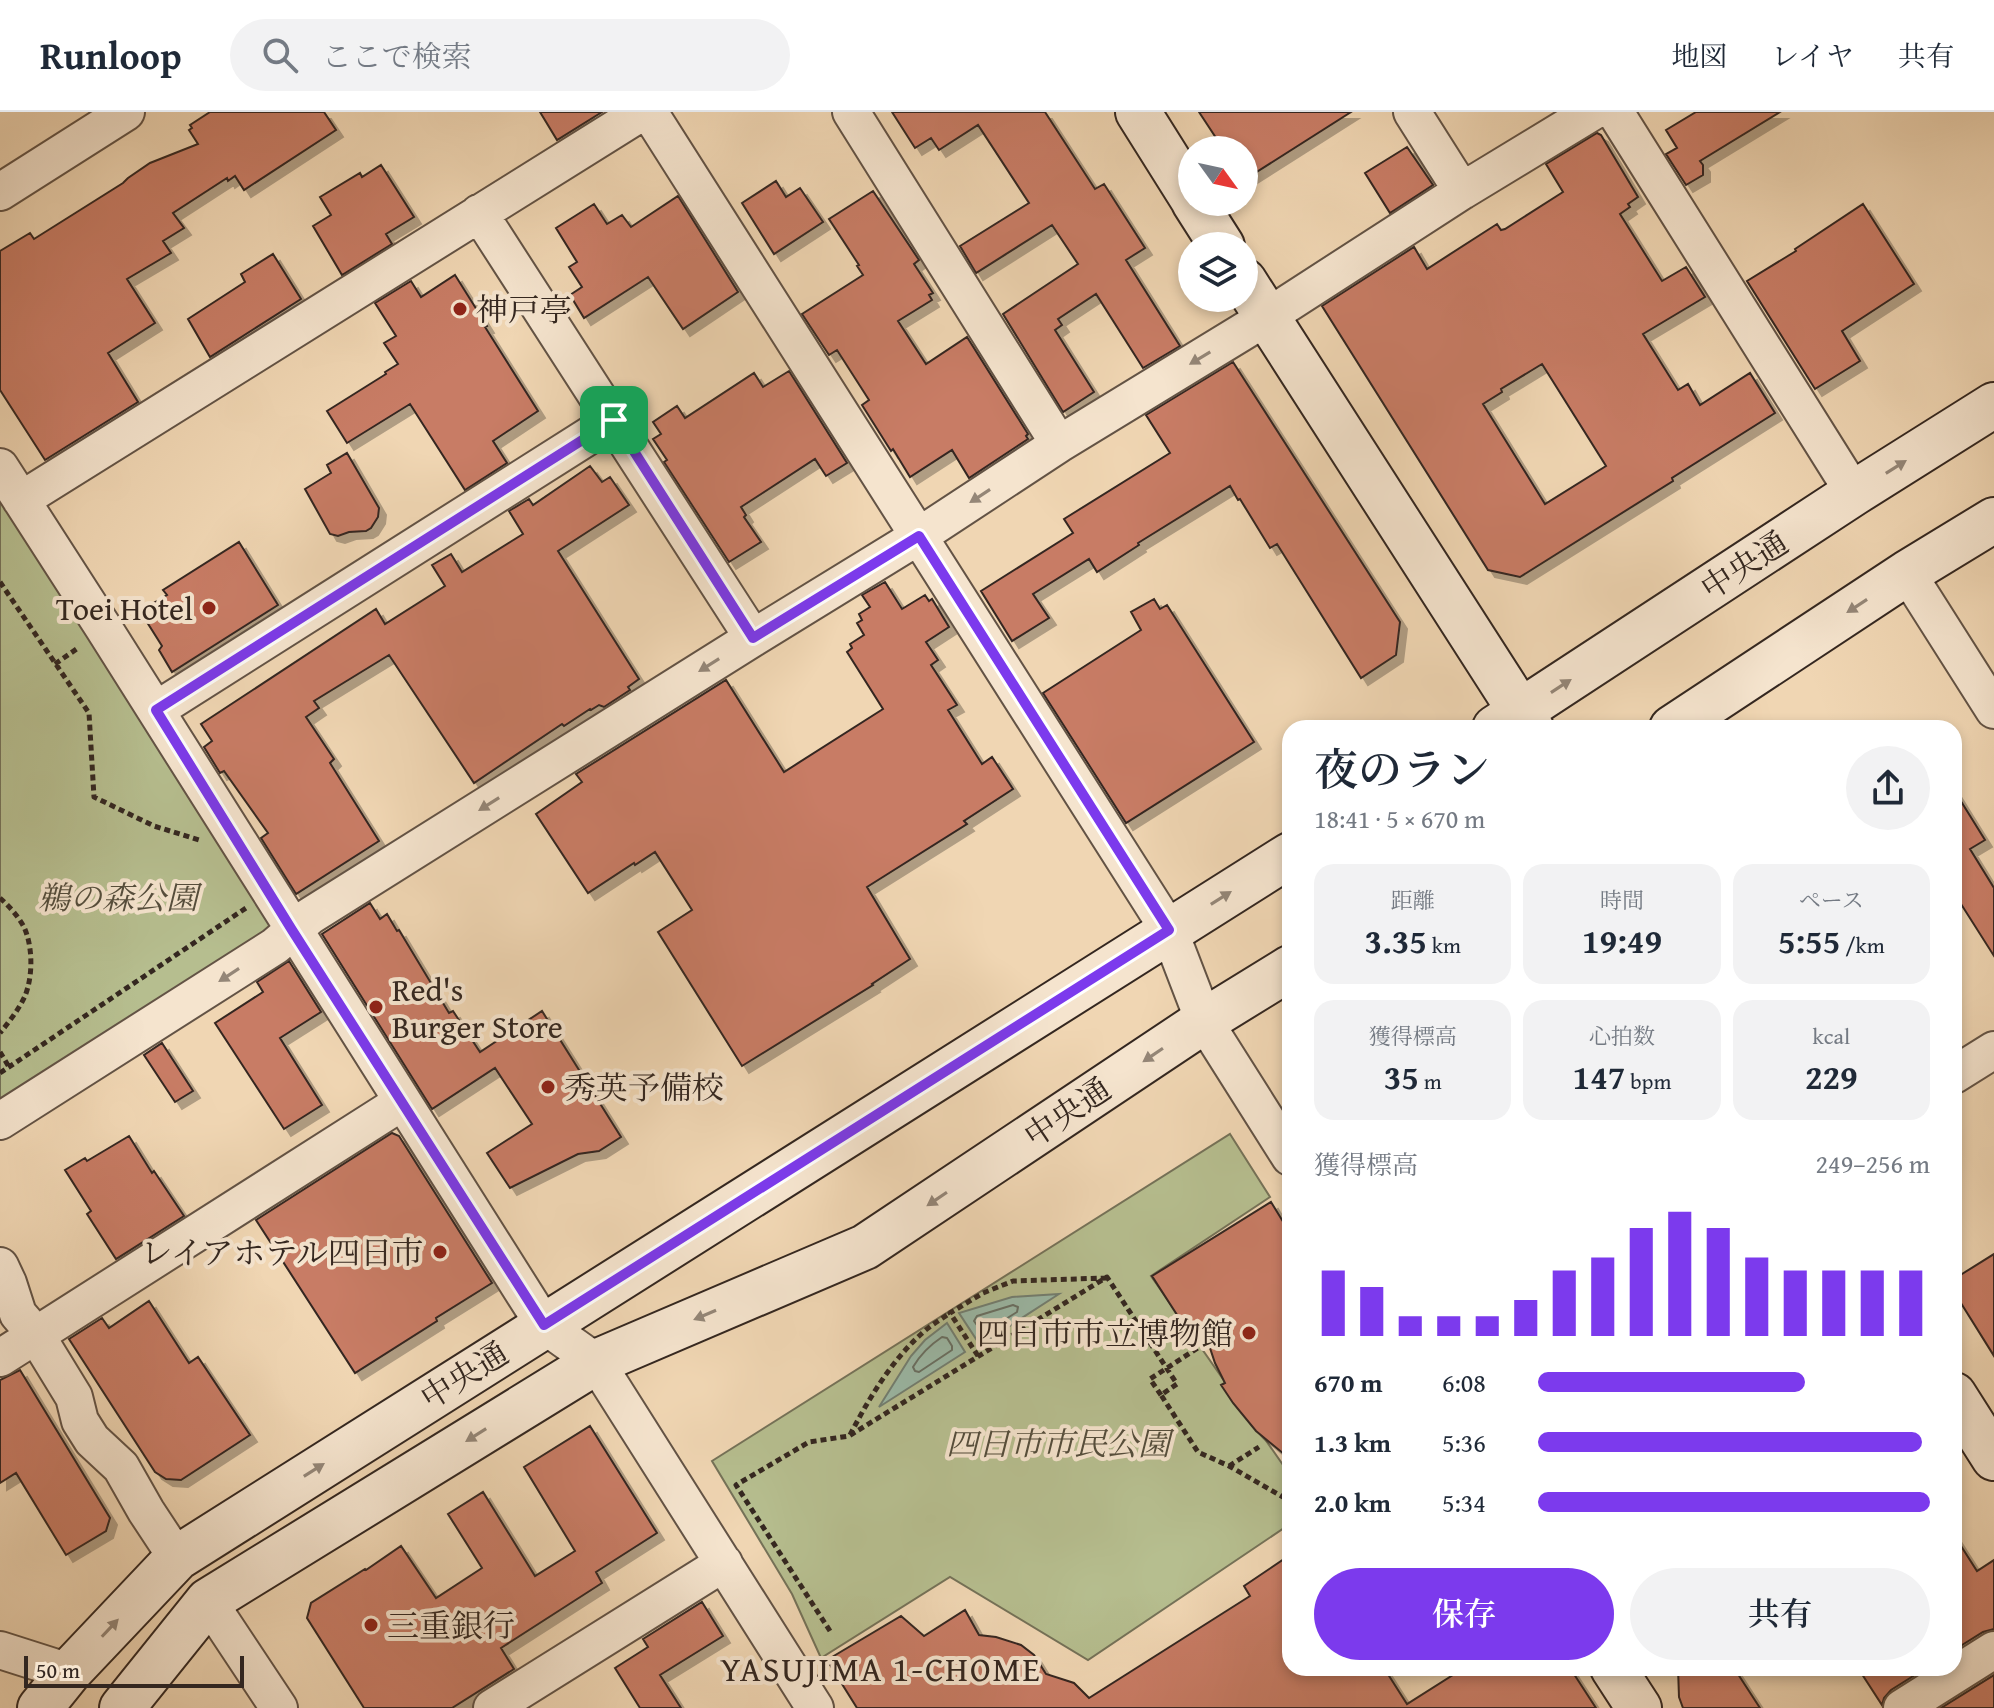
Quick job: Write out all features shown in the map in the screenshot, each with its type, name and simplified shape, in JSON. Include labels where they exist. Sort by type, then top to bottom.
[{"type":"street","points":[[0,192],[126,112]]},
{"type":"street","points":[[21,500],[642,112]]},
{"type":"street","points":[[649,112],[1169,930],[1204,1021],[1282,1144]]},
{"type":"street","points":[[851,112],[1059,444]]},
{"type":"street","points":[[1138,112],[1178,176]]},
{"type":"street","points":[[1412,112],[1462,191]]},
{"type":"street","points":[[0,1121],[275,946],[292,930],[337,899],[1592,112]]},
{"type":"street","points":[[1615,112],[1854,493]]},
{"type":"street","points":[[479,213],[753,638]]},
{"type":"street","points":[[1258,303],[1514,720]]},
{"type":"street","name":"中央通","points":[[1520,720],[1854,493],[1994,405]]},
{"type":"street","points":[[156,710],[614,420]]},
{"type":"street","points":[[0,467],[544,1325],[596,1362],[815,1708]]},
{"type":"street","points":[[1684,720],[1907,573],[1994,520]]},
{"type":"street","points":[[1907,573],[1994,710]]},
{"type":"street","name":"中央通","points":[[40,1708],[69,1672],[177,1558],[1282,860]]},
{"type":"street","name":"中央通","points":[[122,1708],[208,1601],[596,1362],[865,1247],[1204,1021],[1282,973]]},
{"type":"street","points":[[1962,1070],[1994,1050]]},
{"type":"street","points":[[0,1358],[402,1102]]},
{"type":"street","points":[[0,1266],[18,1314],[36,1335],[74,1397],[80,1421],[92,1440],[121,1467],[146,1511],[279,1708]]},
{"type":"street","points":[[1962,1408],[1994,1458]]},
{"type":"street","points":[[492,1708],[724,1563]]},
{"type":"street","points":[[0,1650],[69,1672]]},
{"type":"street","points":[[1962,1670],[1994,1650]]},
{"type":"street","points":[[1618,1676],[1639,1708]]},
{"type":"street","points":[[1902,1708],[1953,1676]]},
{"type":"path","points":[[0,582],[89,713],[94,797],[154,826],[198,840],[230,830]]},
{"type":"path","points":[[0,898],[23,926],[31,971],[26,995],[0,1033]]},
{"type":"path","points":[[0,1073],[253,903]]},
{"type":"path","points":[[0,1052],[9,1067]]},
{"type":"path","points":[[849,1436],[894,1364],[920,1335],[950,1313],[983,1293],[1013,1281],[1107,1277]]},
{"type":"path","points":[[830,1631],[736,1485],[809,1442],[849,1436],[1107,1277]]},
{"type":"path","points":[[1107,1277],[1177,1384],[1161,1395]]},
{"type":"path","points":[[950,1313],[978,1356]]},
{"type":"path","points":[[1204,1344],[1150,1379],[1198,1452],[1282,1496]]},
{"type":"path","points":[[1229,1466],[1259,1447]]},
{"type":"green space","name":"鵜の森公園","points":[[0,491],[271,923],[269,939],[0,1111]]},
{"type":"green space","name":"四日市市民公園","points":[[1230,1134],[1270,1197],[1151,1276],[1282,1464],[1282,1529],[1088,1660],[950,1577],[821,1658],[792,1594],[712,1461]]},
{"type":"water","points":[[1059,1294],[980,1345],[959,1313],[1012,1297]]},
{"type":"water","points":[[947,1323],[965,1352],[879,1407],[911,1356]]},
{"type":"building","points":[[210,112],[324,112],[336,130],[244,190],[235,176],[228,181],[227,178],[173,213],[184,228],[163,241],[171,253],[127,279],[155,323],[108,353],[138,402],[45,460],[0,390],[0,251],[30,233],[34,239],[150,163],[198,144],[189,130],[192,128],[190,125]]},
{"type":"building","points":[[540,112],[602,112],[557,140]]},
{"type":"building","points":[[892,112],[1045,112],[1095,189],[1104,184],[1145,248],[1126,260],[1180,346],[1143,368],[1096,294],[1058,319],[1062,325],[1055,330],[1094,392],[1063,412],[1003,314],[1078,264],[1052,225],[976,273],[960,246],[1029,203],[978,125],[939,150],[931,138],[915,148]]},
{"type":"building","points":[[1199,112],[1351,112],[1258,171],[1258,136],[1215,136]]},
{"type":"building","points":[[1696,112],[1780,112],[1700,161],[1703,175],[1686,185],[1666,154],[1677,148],[1666,130]]},
{"type":"building","points":[[1597,133],[1601,135],[1638,197],[1620,214],[1662,281],[1686,267],[1705,297],[1643,334],[1678,390],[1688,384],[1700,405],[1750,373],[1775,413],[1520,577],[1488,570],[1322,306],[1414,247],[1427,269],[1497,224],[1501,230],[1505,229],[1563,192],[1546,164]],"holes":[[[1542,364],[1606,466],[1545,504],[1483,404]]]},
{"type":"building","points":[[1407,147],[1433,185],[1390,213],[1365,173]]},
{"type":"building","points":[[381,165],[414,217],[386,234],[392,244],[342,275],[313,226],[331,215],[320,197],[360,173],[362,177]]},
{"type":"building","points":[[776,181],[786,197],[800,188],[823,222],[774,254],[742,203]]},
{"type":"building","points":[[873,191],[919,260],[914,264],[933,293],[929,295],[932,300],[898,321],[926,364],[967,337],[1028,434],[1028,439],[969,478],[952,450],[910,477],[862,405],[869,400],[837,350],[829,355],[802,314],[863,275],[829,219]]},
{"type":"building","points":[[678,196],[738,292],[683,329],[648,277],[584,318],[570,295],[582,287],[569,267],[577,262],[556,228],[594,204],[607,224],[622,215],[631,227]]},
{"type":"building","points":[[1863,204],[1914,284],[1842,331],[1860,361],[1815,389],[1747,281]]},
{"type":"building","points":[[273,254],[301,299],[210,357],[188,319],[245,282],[241,274]]},
{"type":"building","points":[[455,275],[538,411],[493,441],[507,463],[465,490],[410,404],[347,443],[327,411],[398,364],[384,343],[396,336],[375,303],[411,281],[421,297]]},
{"type":"building","points":[[1233,362],[1400,622],[1396,655],[1361,678],[1277,544],[1270,548],[1230,486],[1097,572],[1089,559],[1033,594],[1049,618],[1012,641],[981,591],[1073,533],[1064,519],[1170,453],[1146,415]]},
{"type":"building","points":[[789,371],[847,463],[826,476],[815,459],[741,507],[761,542],[729,562],[664,462],[667,460],[653,439],[661,434],[653,422],[677,406],[685,418],[754,373],[763,387]]},
{"type":"building","points":[[347,453],[379,508],[378,517],[371,528],[338,536],[330,534],[305,489],[331,473],[327,465]]},
{"type":"building","points":[[590,466],[602,482],[610,477],[629,505],[558,551],[639,679],[628,687],[630,690],[604,707],[599,705],[564,726],[562,724],[474,783],[389,655],[314,701],[319,708],[306,717],[334,759],[330,763],[379,841],[296,894],[261,838],[268,833],[224,771],[220,773],[204,747],[212,741],[201,724],[376,609],[385,624],[445,586],[432,565],[451,554],[462,572],[523,534],[509,511],[529,499],[533,505]]},
{"type":"building","name":"Toei Hotel","points":[[239,542],[278,605],[172,672],[159,650],[162,646],[140,611],[167,595],[163,590]]},
{"type":"building","points":[[885,582],[902,609],[925,595],[929,601],[932,599],[949,627],[926,642],[938,660],[931,665],[957,705],[948,710],[982,764],[992,757],[1013,789],[964,821],[967,824],[867,887],[910,959],[742,1066],[658,932],[692,910],[655,852],[588,893],[536,814],[582,782],[576,774],[726,680],[784,772],[883,709],[847,652],[852,648],[850,644],[864,635],[857,623],[862,620],[859,614],[870,607],[862,595]]},
{"type":"building","points":[[1154,599],[1160,609],[1167,605],[1254,742],[1126,823],[1043,693],[1141,630],[1131,612]]},
{"type":"building","points":[[1962,803],[1985,840],[1970,849],[1994,888],[1994,956],[1962,906]]},
{"type":"building","points":[[370,903],[380,919],[387,914],[399,930],[449,1013],[453,1011],[480,1052],[542,1011],[621,1137],[599,1151],[578,1154],[510,1188],[487,1153],[532,1124],[495,1068],[432,1109],[322,934]]},
{"type":"building","points":[[289,961],[321,1012],[280,1038],[322,1105],[284,1129],[215,1023],[263,992],[257,982]]},
{"type":"building","points":[[162,1043],[193,1091],[175,1102],[144,1055]]},
{"type":"building","points":[[392,1133],[399,1136],[492,1283],[355,1373],[256,1220]]},
{"type":"building","points":[[129,1136],[184,1216],[116,1259],[87,1214],[91,1211],[65,1170]]},
{"type":"building","name":"四日市市立博物館","points":[[1271,1202],[1282,1220],[1282,1452],[1256,1431],[1233,1403],[1221,1385],[1225,1383],[1204,1330],[1192,1338],[1152,1276]]},
{"type":"building","points":[[1994,1254],[1994,1356],[1962,1305],[1962,1274]]},
{"type":"building","points":[[149,1301],[189,1363],[198,1357],[250,1435],[181,1480],[166,1479],[155,1472],[69,1339],[102,1318],[109,1328]]},
{"type":"building","points":[[20,1370],[110,1518],[106,1531],[66,1555],[16,1473],[0,1483],[0,1380]]},
{"type":"building","points":[[590,1426],[657,1533],[596,1572],[602,1583],[501,1648],[514,1669],[452,1708],[364,1708],[307,1618],[311,1603],[401,1546],[436,1598],[482,1568],[448,1514],[483,1492],[535,1576],[575,1551],[524,1467]]},
{"type":"building","points":[[1962,1548],[1977,1571],[1994,1560],[1994,1629],[1962,1645]]},
{"type":"building","points":[[1282,1560],[1282,1676],[1389,1676],[1407,1704],[1451,1676],[1575,1676],[1596,1708],[857,1708],[827,1660],[901,1616],[924,1636],[965,1610],[979,1635],[1021,1645],[1034,1655],[1046,1674],[1074,1683],[1089,1698],[1250,1596],[1244,1586]]},
{"type":"building","points":[[702,1602],[723,1636],[660,1675],[681,1708],[640,1708],[615,1668],[648,1647],[643,1639]]},
{"type":"building","points":[[1994,1675],[1994,1708],[1941,1708]]},
{"type":"building","points":[[1678,1676],[1739,1676],[1760,1708],[1683,1708]]},
{"type":"building","points":[[1863,1676],[1913,1676],[1891,1690],[1882,1705]]},
{"type":"place","name":"神戸亭","points":[[460,309]]},
{"type":"place","name":"Toei Hotel","points":[[209,608]]},
{"type":"place","name":"Red's Burger Store","points":[[376,1007]]},
{"type":"place","name":"秀英予備校","points":[[548,1087]]},
{"type":"place","name":"レイアホテル四日市","points":[[440,1252]]},
{"type":"place","name":"四日市市立博物館","points":[[1249,1333]]},
{"type":"place","name":"三重銀行","points":[[371,1625]]},
{"type":"district","name":"YASUJIMA 1-CHOME","points":[[881,1668]]},
{"type":"route","points":[[614,420],[753,638],[919,536],[1169,930],[544,1325],[156,710],[614,420]]}]
